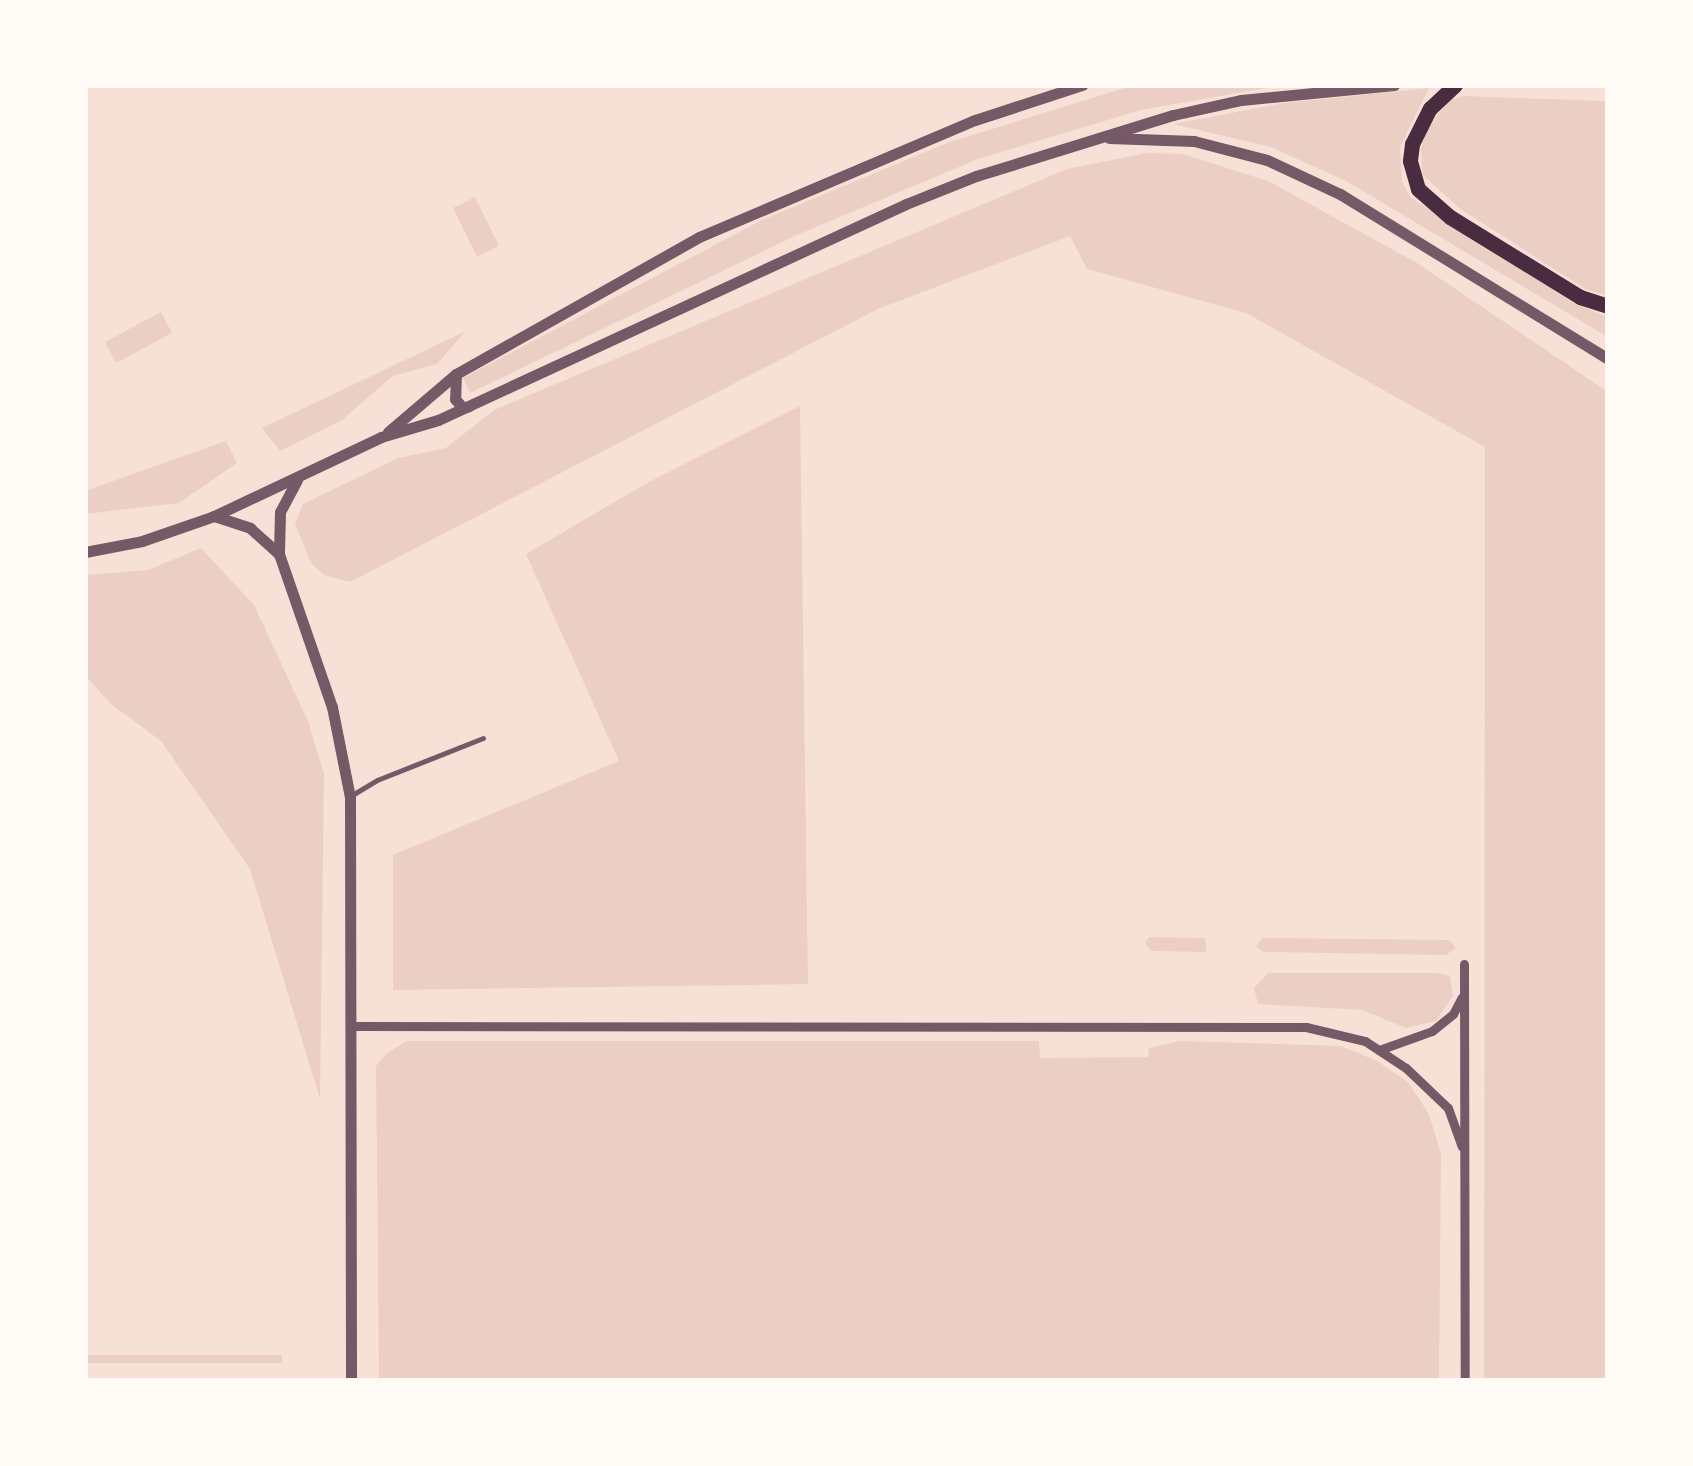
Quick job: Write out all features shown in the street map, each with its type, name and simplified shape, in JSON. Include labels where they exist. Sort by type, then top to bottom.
[{"type":"main road","points":[[1455,85],[1430,108],[1412,144],[1410,161],[1418,189],[1450,217],[1580,296],[1608,306]]},
{"type":"street","points":[[381,437],[456,374],[698,237],[975,120],[1082,85]]},
{"type":"street","points":[[85,552],[142,541],[214,516],[381,437],[474,404],[906,204],[1094,138],[1241,100],[1394,85]]},
{"type":"street","points":[[1094,138],[1194,141],[1267,160],[1340,194],[1608,359]]},
{"type":"street","points":[[456,374],[455,400],[462,408],[474,404]]},
{"type":"street","points":[[298,478],[280,512],[280,554],[332,708],[350,797],[350,1381]]},
{"type":"street","points":[[214,516],[250,528],[280,554]]},
{"type":"street","points":[[1464,964],[1466,1381]]},
{"type":"street","points":[[1380,1050],[1432,1031],[1452,1014],[1463,995]]},
{"type":"street","points":[[353,1026],[1306,1028],[1365,1041],[1406,1068],[1448,1108],[1462,1147]]},
{"type":"lane","points":[[350,797],[377,780],[483,738]]},
{"type":"shaded area","points":[[1134,85],[1283,85],[1141,110],[978,159],[797,235],[470,393],[463,378],[762,220],[947,143]]},
{"type":"shaded area","points":[[1429,88],[1400,147],[1402,181],[1410,197],[1575,304],[1608,317],[1608,337],[1346,181],[1271,147],[1173,124],[1284,103]]},
{"type":"shaded area","points":[[1463,96],[1606,101],[1608,296],[1585,289],[1459,208],[1422,174],[1421,148],[1427,130],[1448,101]]},
{"type":"shaded area","points":[[1147,153],[1183,154],[1268,181],[1417,263],[1608,392],[1608,1381],[1484,1381],[1485,447],[1246,313],[1087,269],[1070,236],[878,309],[350,582],[324,575],[311,563],[295,524],[303,504],[398,458],[446,448],[494,410],[1067,169]]},
{"type":"shaded area","points":[[475,197],[499,246],[477,257],[453,208]]},
{"type":"shaded area","points":[[161,312],[172,333],[116,363],[105,342]]},
{"type":"shaded area","points":[[466,331],[437,364],[393,376],[342,420],[280,451],[262,428]]},
{"type":"shaded area","points":[[800,406],[808,984],[393,990],[393,855],[619,761],[526,554],[647,483]]},
{"type":"shaded area","points":[[226,441],[237,463],[179,503],[85,514],[85,491]]},
{"type":"shaded area","points":[[201,548],[254,605],[308,721],[324,774],[320,1099],[250,869],[161,741],[111,704],[85,675],[85,575],[148,570]]},
{"type":"shaded area","points":[[1149,937],[1205,938],[1206,952],[1151,951],[1145,943]]},
{"type":"shaded area","points":[[1262,938],[1449,940],[1456,948],[1446,955],[1263,952],[1256,946]]},
{"type":"shaded area","points":[[1268,973],[1437,973],[1450,976],[1453,996],[1436,1021],[1406,1028],[1362,1010],[1258,1004],[1254,988]]},
{"type":"shaded area","points":[[407,1041],[1039,1041],[1040,1058],[1148,1057],[1149,1048],[1180,1041],[1341,1046],[1377,1061],[1408,1082],[1429,1114],[1441,1154],[1439,1381],[379,1381],[376,1066],[387,1053]]},
{"type":"shaded area","points":[[85,1355],[282,1355],[282,1363],[85,1363]]}]
